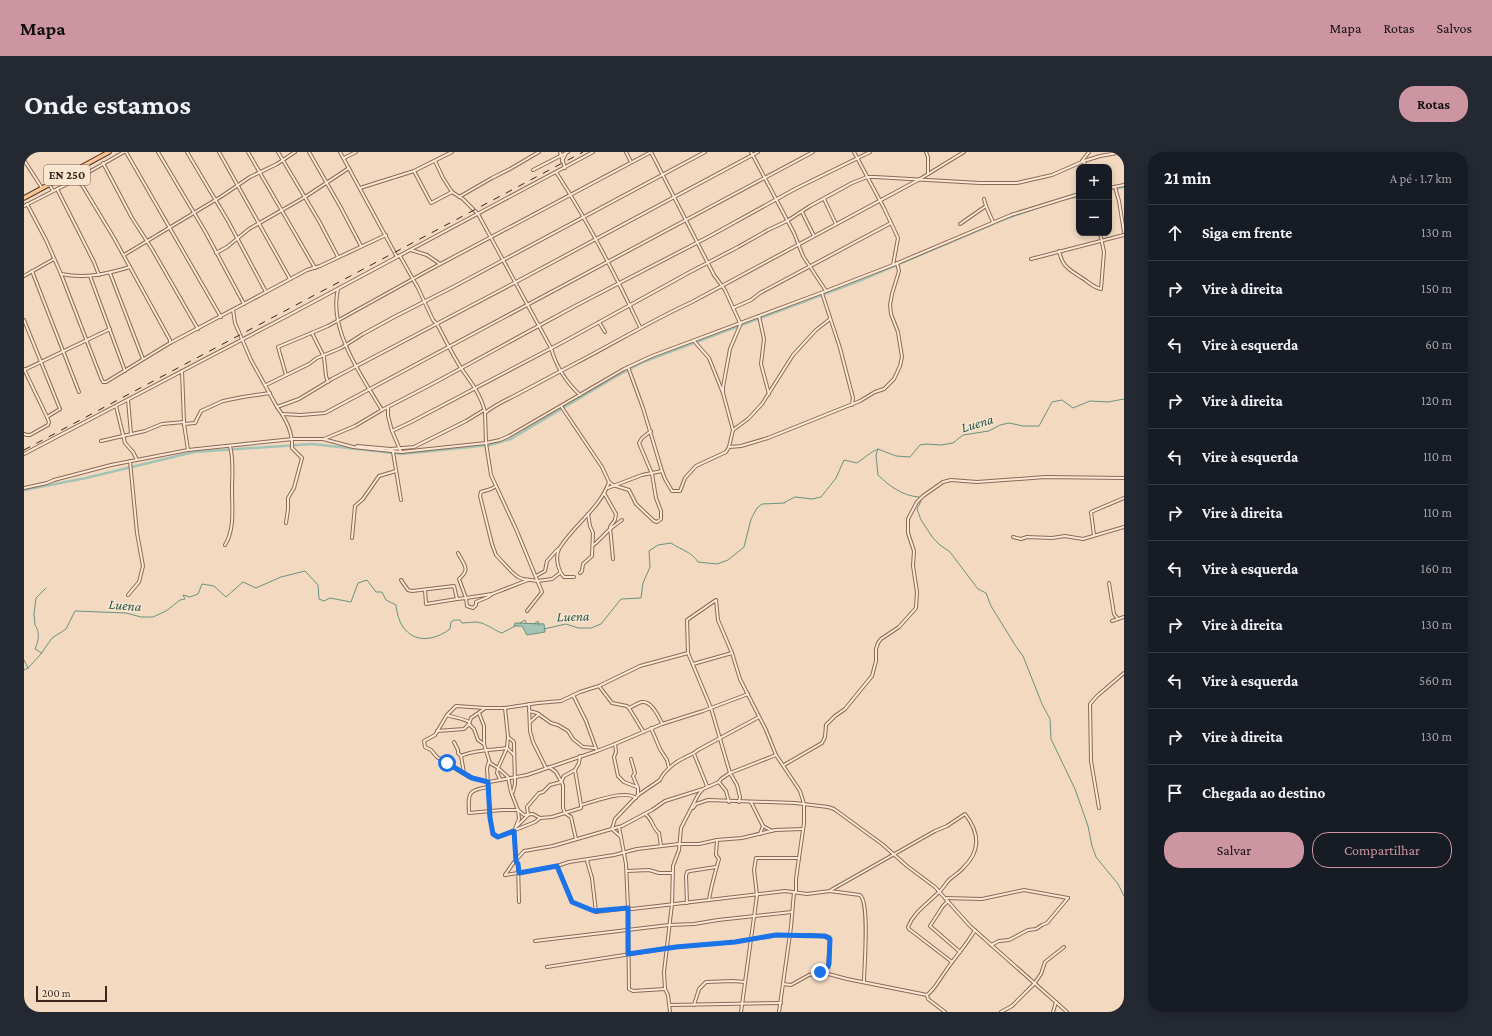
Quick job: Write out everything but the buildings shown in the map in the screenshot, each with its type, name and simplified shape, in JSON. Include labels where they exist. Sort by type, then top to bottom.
[{"type":"main road","name":"EN 250","points":[[24,198],[109,152]]},
{"type":"street","points":[[24,206],[125,152],[221,316]]},
{"type":"street","points":[[158,152],[244,304]]},
{"type":"street","points":[[187,152],[216,199],[266,292]]},
{"type":"street","points":[[219,152],[290,280]]},
{"type":"street","points":[[248,152],[315,268]]},
{"type":"street","points":[[278,152],[338,257]]},
{"type":"street","points":[[124,255],[238,186],[250,176],[283,160],[295,152]]},
{"type":"street","points":[[309,152],[361,246]]},
{"type":"street","points":[[340,152],[412,279],[433,320],[482,402],[490,471],[542,592],[527,611]]},
{"type":"street","points":[[344,158],[356,152]]},
{"type":"street","points":[[360,188],[414,172],[452,152]]},
{"type":"street","points":[[459,197],[492,178],[510,170],[539,152]]},
{"type":"street","points":[[560,152],[565,168]]},
{"type":"street","points":[[533,170],[567,152]]},
{"type":"street","points":[[562,161],[567,152]]},
{"type":"street","points":[[24,454],[242,340],[593,152]]},
{"type":"street","points":[[626,152],[631,162]]},
{"type":"street","points":[[286,375],[278,347],[338,320],[651,152],[740,323],[730,348],[723,393]]},
{"type":"street","points":[[266,386],[309,364],[323,355],[345,346],[363,334],[705,152]]},
{"type":"street","points":[[277,407],[299,399],[752,153],[758,152]]},
{"type":"street","points":[[282,414],[314,415],[325,413],[369,388],[528,305],[812,152]]},
{"type":"street","points":[[854,152],[892,223],[898,238],[893,265]]},
{"type":"street","points":[[323,439],[355,426],[382,410],[775,199],[870,152]]},
{"type":"street","points":[[926,152],[928,157],[928,174]]},
{"type":"street","points":[[353,447],[361,446],[400,449],[420,445],[880,201],[964,152]]},
{"type":"street","points":[[1083,161],[1089,152]]},
{"type":"street","points":[[392,431],[475,389],[787,221],[852,183],[867,177],[980,183],[1016,183],[1052,175],[1083,161],[1122,152]]},
{"type":"street","points":[[752,153],[809,267],[826,292]]},
{"type":"street","points":[[24,160],[42,188]]},
{"type":"street","points":[[435,160],[443,178],[452,192],[478,214],[551,348],[560,370],[569,384],[580,395]]},
{"type":"street","points":[[103,163],[146,242],[198,329]]},
{"type":"street","points":[[216,253],[238,239],[249,229],[305,197],[349,168]]},
{"type":"street","points":[[414,172],[431,203],[452,192]]},
{"type":"street","points":[[556,172],[571,195],[608,262],[640,327]]},
{"type":"street","points":[[75,180],[82,185],[124,255],[158,317],[170,340],[170,343]]},
{"type":"street","points":[[49,184],[53,191]]},
{"type":"street","points":[[1112,188],[1124,185]]},
{"type":"street","points":[[1115,187],[1124,232]]},
{"type":"street","points":[[57,189],[94,262],[99,275]]},
{"type":"street","points":[[24,488],[130,461],[188,450],[293,439],[323,439],[353,447],[393,452],[486,443],[500,440],[628,367],[652,356],[826,292],[993,222],[1028,209],[1076,195]]},
{"type":"street","points":[[824,199],[836,224]]},
{"type":"street","points":[[984,199],[993,222]]},
{"type":"street","points":[[27,204],[61,274],[85,341],[103,382],[106,382],[125,371],[170,343],[266,292],[386,235]]},
{"type":"street","points":[[960,224],[986,206]]},
{"type":"street","points":[[802,212],[814,236]]},
{"type":"street","points":[[733,308],[751,300],[757,295],[892,223]]},
{"type":"street","points":[[1059,251],[1061,259],[1067,268],[1092,286],[1101,289],[1104,252],[1101,236]]},
{"type":"street","points":[[1031,259],[1102,240],[1124,236]]},
{"type":"street","points":[[410,250],[427,255],[440,264]]},
{"type":"street","points":[[24,276],[54,258]]},
{"type":"street","points":[[729,447],[741,446],[768,438],[852,405],[875,392],[886,388],[895,377],[900,366],[902,353],[899,347],[898,332],[891,314],[890,305],[899,271],[897,263]]},
{"type":"street","points":[[61,274],[79,277],[90,276],[110,273],[130,267]]},
{"type":"street","points":[[32,271],[79,392]]},
{"type":"street","points":[[110,273],[143,359]]},
{"type":"street","points":[[90,276],[125,371]]},
{"type":"street","points":[[338,289],[336,302],[338,320],[345,346],[382,410]]},
{"type":"street","points":[[822,293],[840,348],[853,398],[852,405]]},
{"type":"street","points":[[233,310],[235,323],[251,360],[282,414],[293,439],[292,449],[301,457],[302,460],[294,488],[288,498],[286,523]]},
{"type":"street","points":[[759,316],[764,338],[761,364],[769,394]]},
{"type":"street","points":[[733,430],[753,414],[769,394],[793,355],[816,330],[830,318]]},
{"type":"street","points":[[24,320],[60,408],[47,417]]},
{"type":"street","points":[[600,322],[605,332]]},
{"type":"street","points":[[24,434],[30,435],[48,425],[49,422],[24,370],[110,329]]},
{"type":"street","points":[[312,333],[323,355],[328,382]]},
{"type":"street","points":[[628,367],[643,408],[662,471],[671,490],[678,492],[680,491],[685,478],[696,466],[726,452],[729,447],[733,430],[723,393],[709,358],[694,341]]},
{"type":"street","points":[[182,371],[184,423],[188,450]]},
{"type":"street","points":[[101,441],[145,431],[162,424],[195,423],[201,411],[223,402],[243,396],[270,393]]},
{"type":"street","points":[[128,400],[131,434]]},
{"type":"street","points":[[116,406],[126,446],[132,451],[137,460]]},
{"type":"street","points":[[561,406],[602,467],[609,482],[613,485],[629,490],[636,504],[656,522],[661,519],[661,511],[656,498],[652,474],[639,443],[650,431]]},
{"type":"street","points":[[388,407],[388,416],[392,431],[401,452]]},
{"type":"street","points":[[225,545],[229,538],[232,518],[233,476],[230,446]]},
{"type":"street","points":[[393,452],[401,500]]},
{"type":"street","points":[[128,595],[139,582],[143,566],[137,533],[130,461]]},
{"type":"street","points":[[352,538],[355,506],[363,499],[379,476],[396,471]]},
{"type":"street","points":[[607,488],[627,482],[642,475],[662,471]]},
{"type":"street","points":[[784,765],[822,744],[825,737],[826,725],[845,709],[872,676],[876,661],[876,649],[878,643],[906,621],[916,608],[917,592],[913,566],[914,551],[908,533],[908,519],[917,502],[923,496],[943,482],[952,480],[978,482],[1045,477],[1124,478]]},
{"type":"street","points":[[536,576],[545,571],[546,561],[559,549],[588,514],[604,493],[609,482]]},
{"type":"street","points":[[496,486],[481,492],[480,496],[496,555],[518,577],[538,581],[552,579],[560,573]]},
{"type":"street","points":[[604,493],[616,514],[616,520],[610,529],[613,559]]},
{"type":"street","points":[[1094,535],[1091,512],[1124,498]]},
{"type":"street","points":[[580,573],[582,571],[583,564],[592,556],[593,533],[588,514]]},
{"type":"street","points":[[593,545],[622,520]]},
{"type":"street","points":[[1013,537],[1021,539],[1027,537],[1052,538],[1065,536],[1079,539],[1124,527]]},
{"type":"street","points":[[559,549],[557,557],[560,573],[564,577],[574,577]]},
{"type":"street","points":[[458,553],[466,569],[466,573],[459,579],[466,598],[467,606],[472,608],[476,605],[476,602],[492,594]]},
{"type":"street","points":[[401,580],[408,590],[425,590],[454,586],[457,599]]},
{"type":"street","points":[[425,590],[426,604],[492,594],[529,580]]},
{"type":"street","points":[[1108,583],[1114,614],[1118,619]]},
{"type":"street","points":[[739,802],[740,798],[737,785],[730,773],[711,708],[688,653],[686,620],[716,600],[718,620],[732,653],[740,679],[776,755],[799,788],[804,804],[805,814],[779,1012]]},
{"type":"street","points":[[1112,621],[1124,617]]},
{"type":"street","points":[[688,653],[640,666],[599,686],[561,701],[505,708],[456,706],[447,715],[435,735],[424,741],[425,747],[472,778],[488,782],[508,777],[527,775],[547,767],[568,762],[596,749],[615,744],[643,731],[748,694]]},
{"type":"street","points":[[693,664],[732,653]]},
{"type":"street","points":[[1099,808],[1091,760],[1090,704],[1124,673]]},
{"type":"street","points":[[599,686],[612,703],[629,708],[643,731]]},
{"type":"street","points":[[573,695],[586,721],[596,749]]},
{"type":"street","points":[[629,708],[640,702],[645,703],[655,710],[662,724]]},
{"type":"street","points":[[529,704],[533,742],[547,767],[554,770],[564,786],[563,805],[565,813],[571,817],[576,839]]},
{"type":"street","points":[[437,731],[462,730],[466,728],[471,718],[485,708]]},
{"type":"street","points":[[500,779],[497,772],[507,748],[508,737],[505,708]]},
{"type":"street","points":[[529,711],[539,714],[551,724],[558,725],[569,731],[574,740],[583,747],[596,749]]},
{"type":"street","points":[[479,712],[484,727],[484,744],[489,761],[487,768],[488,787],[493,834],[501,837],[535,822],[540,818]]},
{"type":"street","points":[[530,722],[539,714]]},
{"type":"street","points":[[447,715],[469,723],[474,729],[477,738],[484,744]]},
{"type":"street","points":[[612,829],[615,819],[637,796],[660,780],[669,768],[683,758],[694,754],[759,717]]},
{"type":"street","points":[[651,728],[660,750],[667,760],[669,768]]},
{"type":"street","points":[[508,737],[514,742],[515,785],[512,794]]},
{"type":"street","points":[[454,742],[458,753],[461,756],[464,773]]},
{"type":"street","points":[[615,744],[616,752],[614,757],[618,776],[624,782],[643,791]]},
{"type":"street","points":[[461,756],[468,753],[507,748]]},
{"type":"street","points":[[507,748],[514,755]]},
{"type":"street","points":[[694,754],[707,787]]},
{"type":"street","points":[[776,755],[730,773],[719,782],[703,789],[666,801],[645,814],[619,827],[553,846],[524,851],[505,874],[519,873],[557,866],[569,862],[588,860],[661,846],[699,844],[717,840],[748,837],[772,831],[803,829]]},
{"type":"street","points":[[528,815],[527,807],[539,793],[543,792],[550,785],[561,781],[564,776],[575,770],[580,761],[580,756]]},
{"type":"street","points":[[631,759],[638,788],[637,796]]},
{"type":"street","points":[[489,761],[508,777],[511,792],[518,810],[519,819],[517,826]]},
{"type":"street","points":[[575,770],[581,805]]},
{"type":"street","points":[[719,782],[726,791],[729,802]]},
{"type":"street","points":[[488,787],[472,791],[468,800],[469,813],[518,810],[521,813],[528,815],[533,814],[540,818],[550,818],[580,808],[581,805],[610,796],[637,796]]},
{"type":"street","points":[[693,808],[698,795],[703,789]]},
{"type":"street","points":[[740,798],[744,802]]},
{"type":"street","points":[[670,1012],[670,1005],[665,989],[664,972],[672,904],[672,874],[674,861],[679,850],[683,822],[696,804],[708,800],[804,804],[834,809],[882,844],[940,892],[975,930],[1067,1012]]},
{"type":"street","points":[[751,802],[763,826],[772,831]]},
{"type":"street","points":[[645,814],[650,818],[655,830],[659,833],[661,846]]},
{"type":"street","points":[[830,891],[966,814],[976,836],[976,851],[969,862],[946,882],[940,892],[923,906],[908,926],[909,929],[952,962]]},
{"type":"street","points":[[519,902],[519,873],[518,864],[516,861],[514,831],[528,815]]},
{"type":"street","points":[[760,834],[763,826]]},
{"type":"street","points":[[619,827],[625,852],[627,872],[630,991],[665,989]]},
{"type":"street","points":[[612,829],[621,836]]},
{"type":"street","points":[[710,900],[716,867],[719,859],[716,855],[717,840]]},
{"type":"street","points":[[741,1012],[757,895],[754,870],[756,858],[799,858]]},
{"type":"street","points":[[588,860],[587,862],[592,881],[596,912]]},
{"type":"street","points":[[557,866],[572,902],[596,912],[794,892],[814,893],[830,891],[860,895],[864,900],[866,917],[864,982]]},
{"type":"street","points":[[687,903],[687,872],[690,870],[716,867]]},
{"type":"street","points":[[627,872],[649,870],[659,873],[672,874]]},
{"type":"street","points":[[794,892],[795,887]]},
{"type":"street","points":[[945,898],[982,900],[1024,890],[1068,898],[1047,923],[1036,929],[1028,930],[1009,940],[999,941],[991,945]]},
{"type":"street","points":[[951,905],[952,898]]},
{"type":"street","points":[[948,901],[943,906],[930,927],[960,952]]},
{"type":"street","points":[[535,941],[792,912]]},
{"type":"street","points":[[927,995],[938,984],[952,962],[969,941],[975,930]]},
{"type":"street","points":[[547,968],[666,948],[790,934],[829,937],[828,967],[791,985],[783,984]]},
{"type":"street","points":[[1000,1012],[1012,1006],[1034,984],[1041,974],[1045,962],[1064,947]]},
{"type":"street","points":[[820,972],[831,976],[927,995]]},
{"type":"street","points":[[694,1005],[699,989],[706,982],[745,982]]},
{"type":"street","points":[[927,995],[928,999],[945,1012]]},
{"type":"street","points":[[670,1005],[742,1002],[781,1003]]},
{"type":"street","points":[[1053,1012],[1056,1002]]},
{"type":"shaded area","points":[[515,623],[544,624],[545,632],[527,635],[522,626],[514,626]]},
{"type":"waterway","points":[[1112,189],[1124,187]]},
{"type":"waterway","points":[[1065,199],[1076,197]]},
{"type":"waterway","points":[[24,490],[86,478],[194,452],[312,444],[402,454],[490,445],[511,439],[643,362],[859,281],[1005,219],[1039,207]]},
{"type":"waterway","name":"Luena","points":[[544,629],[566,624],[578,628],[591,628],[601,624],[621,599],[641,598],[643,583],[650,567],[649,551],[658,545],[671,543],[689,553],[698,562],[717,564],[728,560],[744,547],[751,519],[757,508],[762,504],[785,503],[795,497],[812,499],[821,497],[836,478],[844,460],[857,463],[878,449],[896,456],[910,457],[920,445],[941,445],[953,443],[963,435],[989,431],[1000,425],[1009,423],[1023,426],[1039,426],[1052,402],[1062,400],[1073,408],[1090,401],[1108,402],[1124,399]]},
{"type":"waterway","points":[[878,449],[876,455],[878,475],[897,490],[907,495],[919,497],[921,501],[917,509],[921,520],[933,538],[950,552],[978,589],[986,593],[991,606],[1023,656],[1042,704],[1050,719],[1051,739],[1075,789],[1088,826],[1096,857],[1118,884],[1124,896]]},
{"type":"waterway","name":"Luena","points":[[24,670],[28,668],[40,655],[52,638],[66,629],[75,611],[126,613],[141,617],[153,617],[166,611],[180,600],[185,599],[183,595],[190,597],[198,594],[202,584],[214,586],[226,597],[243,582],[256,588],[281,577],[305,571],[318,585],[319,599],[324,601],[330,598],[351,602],[358,583],[367,580],[376,592],[382,592],[386,600],[396,605],[398,616],[402,625],[414,636],[431,638],[440,635],[450,629],[451,622],[454,620],[460,620],[462,623],[479,622],[502,633],[515,626]]},
{"type":"waterway","points":[[42,653],[35,649],[38,630],[35,625],[34,614],[36,598],[46,588]]},
{"type":"waterway","name":"Luena","points":[[520,623],[525,620],[526,623]]},
{"type":"waterway","name":"Luena","points":[[534,624],[538,621],[539,625]]},
{"type":"waterway","points":[[24,660],[28,668]]},
{"type":"railway","points":[[24,450],[583,152]]},
{"type":"route","points":[[447,763],[472,778],[488,782],[490,818],[493,834],[501,837],[514,831],[516,861],[518,863],[519,873],[557,866],[572,902],[594,911],[628,908],[628,954],[688,945],[735,942],[776,935],[790,934],[825,936],[829,937],[830,939],[829,964],[824,971],[820,972]]}]
